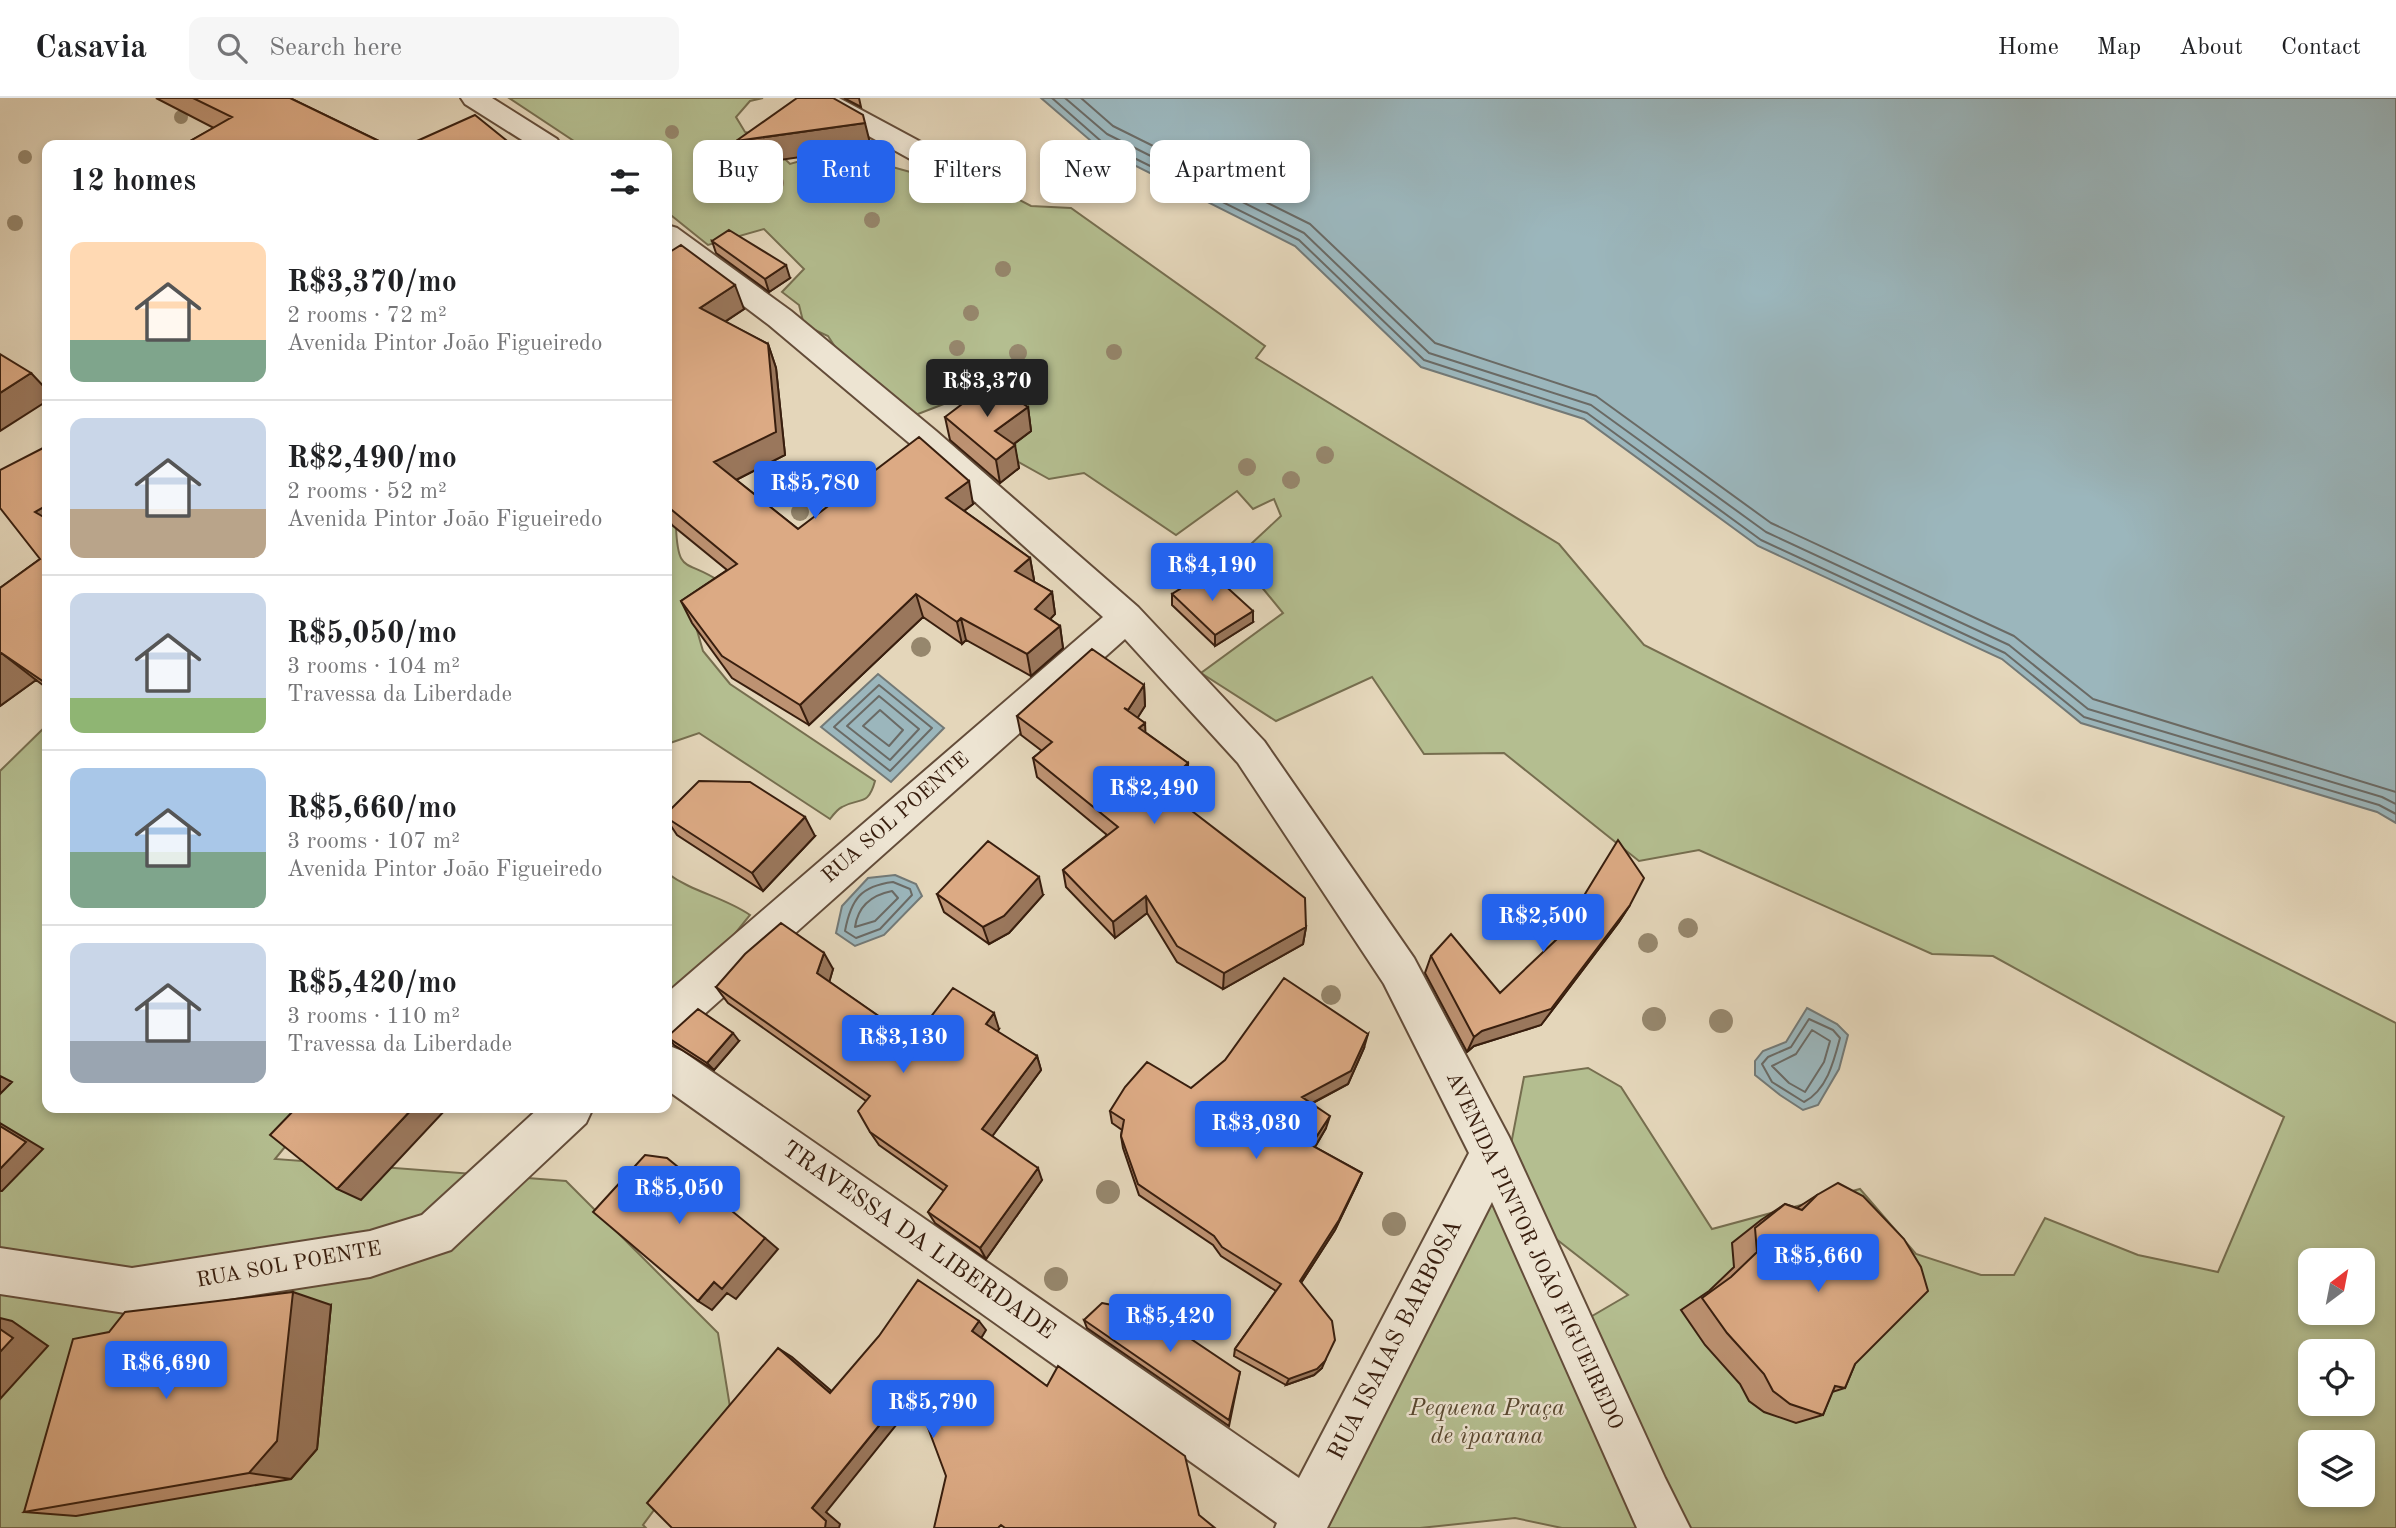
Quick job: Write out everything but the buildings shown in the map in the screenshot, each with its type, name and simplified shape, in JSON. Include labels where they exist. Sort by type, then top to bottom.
[{"type":"street","points":[[474,98],[540,140]]},
{"type":"street","points":[[820,98],[909,147]]},
{"type":"street","name":"AVENIDA PINTOR JOÃO FIGUEIREDO","points":[[672,238],[780,318],[925,439],[1126,617],[1251,752],[1399,971],[1493,1153],[1647,1496],[1665,1528]]},
{"type":"street","name":"RUA SOL POENTE","points":[[672,1016],[1126,617]]},
{"type":"street","name":"TRAVESSA DA LIBERDADE","points":[[672,1070],[1303,1521]]},
{"type":"street","name":"RUA SOL POENTE","points":[[0,1271],[132,1291],[370,1254],[436,1234],[566,1113]]},
{"type":"street","name":"RUA ISAIAS BARBOSA","points":[[1303,1521],[1493,1153]]},
{"type":"green space","name":"Pequena Praça de iparana","points":[[509,98],[763,98],[750,101],[736,117],[745,132],[761,136],[765,140],[693,140],[693,203],[783,203],[783,157],[790,164],[797,162],[797,203],[895,203],[895,168],[909,172],[909,203],[1025,203],[1031,206],[1071,208],[1265,346],[1256,358],[1559,544],[1644,645],[2396,1023],[2396,1528],[1562,1528],[1515,1518],[1420,1528],[1323,1528],[1491,1198],[1556,1337],[1628,1295],[1501,1196],[1524,1077],[1588,1068],[1621,1087],[1712,1229],[1860,1189],[1916,1254],[1981,1275],[2014,1275],[2045,1218],[2138,1255],[2218,1272],[2284,1117],[1993,956],[1932,954],[1699,850],[1639,861],[1504,753],[1424,754],[1372,677],[1276,721],[1201,673],[1283,613],[1237,557],[1281,516],[1274,499],[1253,509],[1237,491],[1176,535],[1084,473],[1049,479],[1006,455],[985,388],[905,419],[852,373],[828,336],[804,325],[799,305],[782,292],[804,269],[764,229],[708,245],[672,216],[672,140],[572,140]]},
{"type":"green space","points":[[672,523],[676,527],[679,553],[686,564],[719,581],[692,613],[703,651],[730,684],[875,781],[866,798],[842,807],[830,819],[699,733],[672,742]]},
{"type":"green space","points":[[42,730],[42,1113],[313,1113],[275,1159],[566,1181],[718,1333],[730,1407],[643,1525],[646,1528],[0,1528],[0,771]]},
{"type":"green space","points":[[672,876],[750,915],[725,946],[672,1000]]},
{"type":"water","points":[[1041,98],[2396,98],[2396,823],[2377,812],[2081,723],[2002,659],[1758,546],[1584,419],[1421,367],[1295,246],[1209,203],[1310,203],[1310,140],[1150,140],[1150,173],[1136,166],[1136,140],[1090,140]]},
{"type":"water","points":[[878,674],[944,728],[891,782],[821,727]]},
{"type":"water","points":[[895,875],[916,884],[922,896],[884,935],[855,946],[836,933],[842,906],[868,878]]},
{"type":"water","points":[[1807,1008],[1837,1024],[1848,1035],[1839,1069],[1818,1105],[1803,1110],[1755,1075],[1755,1061],[1763,1051],[1786,1042]]}]
